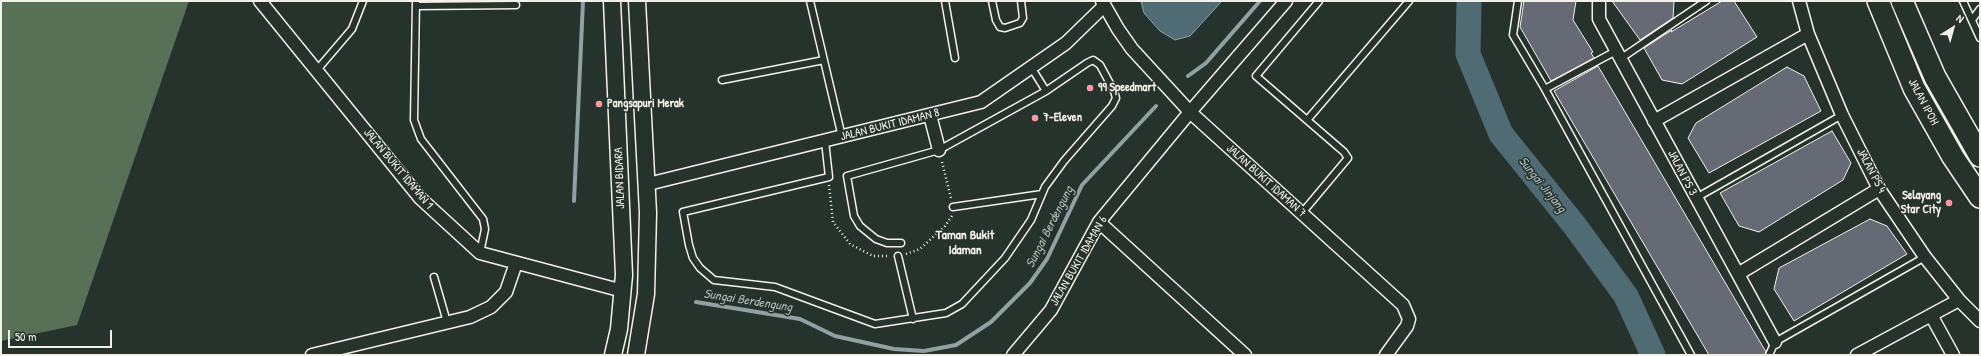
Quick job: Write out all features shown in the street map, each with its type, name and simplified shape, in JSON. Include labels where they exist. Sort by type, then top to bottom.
[{"type":"highway","name":"JALAN IPOH","points":[[1878,1],[1914,88],[1953,156],[1980,197]]},
{"type":"highway","name":"JALAN IPOH","points":[[1902,1],[1935,77],[1980,156]]},
{"type":"main road","name":"JALAN BIDARA","points":[[612,1],[624,275],[619,330],[613,355]]},
{"type":"main road","points":[[636,355],[647,277],[648,184],[637,1]]},
{"type":"street","name":"JALAN BUKIT IDAMAN 1","points":[[260,1],[420,198],[480,253],[623,291]]},
{"type":"street","name":"JALAN BUKIT IDAMAN 6","points":[[1013,355],[1051,310],[1099,222],[1190,112],[1286,1]]},
{"type":"street","name":"JALAN PS 3","points":[[1599,1],[1599,19],[1775,342]]},
{"type":"street","name":"JALAN PS 4","points":[[1799,1],[1808,34],[1842,115],[1879,189],[1925,257],[1960,300],[1980,321]]},
{"type":"street","name":"JALAN BUKIT IDAMAN 8","points":[[648,184],[981,102],[1066,43],[1103,4]]},
{"type":"street","name":"JALAN BUKIT IDAMAN 7","points":[[1103,4],[1132,49],[1190,112],[1403,305],[1409,319],[1407,326],[1386,355]]},
{"type":"street","points":[[1654,121],[1808,34]]},
{"type":"street","points":[[930,115],[939,150]]},
{"type":"street","points":[[1738,274],[1879,189]]},
{"type":"street","points":[[1099,222],[1245,355]]},
{"type":"street","points":[[312,355],[470,317],[492,307],[506,292],[516,263]]},
{"type":"street","points":[[1857,355],[1872,351],[1960,300]]},
{"type":"street","points":[[1932,315],[1953,355]]},
{"type":"lane","points":[[317,70],[352,29],[363,1]]},
{"type":"lane","points":[[810,1],[842,137]]},
{"type":"lane","points":[[945,1],[955,58]]},
{"type":"lane","points":[[992,1],[996,20],[1000,27],[1005,28],[1020,22],[1023,18],[1021,1]]},
{"type":"lane","points":[[1302,213],[1348,158],[1344,152],[1308,119],[1256,76],[1319,1]]},
{"type":"lane","points":[[1308,119],[1409,1]]},
{"type":"lane","points":[[1518,1],[1513,35],[1545,89],[1691,355]]},
{"type":"lane","points":[[1545,89],[1618,55],[1706,1]]},
{"type":"lane","points":[[1963,1],[1980,38]]},
{"type":"lane","points":[[480,253],[485,229],[483,220],[422,139],[414,120],[416,3],[516,5]]},
{"type":"lane","points":[[1972,20],[1980,9]]},
{"type":"lane","points":[[722,80],[824,60]]},
{"type":"lane","points":[[825,140],[829,177],[683,212],[688,244],[693,258],[700,268],[714,280],[775,287],[875,324],[946,313],[962,304],[1005,258],[1032,220],[1042,194],[1064,161],[1112,106],[1116,98],[1114,90],[1100,65],[1093,60],[1046,91],[939,150],[847,176],[854,216],[860,226],[876,239],[886,243],[901,243]]},
{"type":"lane","points":[[1031,67],[1046,91]]},
{"type":"lane","points":[[1696,198],[1842,115]]},
{"type":"lane","points":[[953,207],[1042,194]]},
{"type":"lane","points":[[898,256],[912,319]]},
{"type":"lane","points":[[1769,355],[1775,342],[1925,257]]},
{"type":"lane","points":[[434,277],[447,322]]},
{"type":"path","points":[[898,256],[920,249],[945,226],[952,217],[953,207],[939,150]]},
{"type":"green space","points":[[1,1],[189,1],[77,325],[1,341]]},
{"type":"water","points":[[1141,1],[1222,1],[1190,36],[1175,40],[1160,31],[1144,13]]},
{"type":"building","points":[[1524,1],[1576,1],[1573,20],[1593,52],[1591,53],[1594,58],[1551,81],[1520,27]]},
{"type":"building","points":[[1612,1],[1674,1],[1673,18],[1640,40]]},
{"type":"building","points":[[1722,1],[1734,1],[1757,37],[1682,84],[1662,80],[1644,48]]},
{"type":"building","points":[[1598,66],[1766,352],[1765,355],[1709,355],[1554,91]]},
{"type":"building","points":[[1787,67],[1804,76],[1821,111],[1709,173],[1688,138],[1696,123]]},
{"type":"building","points":[[1832,131],[1851,163],[1843,180],[1759,232],[1739,226],[1720,193]]},
{"type":"building","points":[[1870,219],[1887,226],[1907,254],[1794,321],[1774,289],[1779,268]]},
{"type":"waterway","name":"Sungai Berdengung","points":[[574,201],[583,1]]},
{"type":"waterway","name":"Sungai Berdengung","points":[[1188,76],[1206,63],[1260,1]]},
{"type":"waterway","name":"Sungai Jinjang","points":[[1469,1],[1468,54],[1501,134],[1575,226],[1626,296],[1653,355]]},
{"type":"waterway","name":"Sungai Berdengung","points":[[696,302],[800,319],[835,336],[894,349],[924,351],[956,345],[991,322],[1030,283],[1047,259],[1082,185],[1156,106]]},
{"type":"place","name":"99 Speedmart","points":[[1090,88]]},
{"type":"place","name":"Pangsapuri Merak","points":[[599,104]]},
{"type":"place","name":"7-Eleven","points":[[1035,118]]},
{"type":"place","name":"Selayang Star City","points":[[1949,203]]},
{"type":"district","name":"Taman Bukit Idaman","points":[[965,244]]}]
